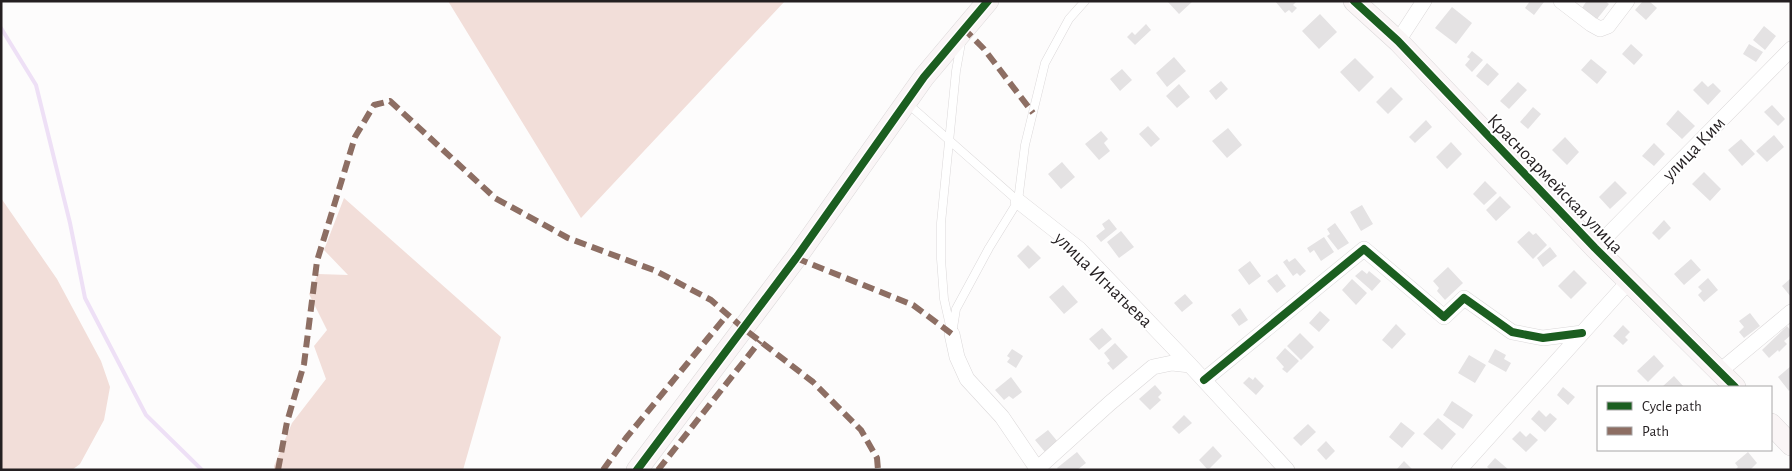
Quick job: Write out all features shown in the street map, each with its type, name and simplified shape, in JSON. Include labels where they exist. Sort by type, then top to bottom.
[{"type":"street","points":[[637,470],[790,266],[906,102],[963,28],[988,1]]},
{"type":"street","name":"Красноармейская улица","points":[[1354,1],[1398,41],[1595,248],[1734,386]]},
{"type":"street","points":[[1398,41],[1424,1]]},
{"type":"street","points":[[1560,1],[1600,29],[1608,26],[1627,1]]},
{"type":"street","name":"улица Ким","points":[[1595,248],[1791,48]]},
{"type":"street","name":"улица Игнатьева","points":[[1018,201],[1079,249],[1287,470]]},
{"type":"street","points":[[1204,380],[1364,249],[1444,317],[1464,298],[1512,332],[1543,338],[1582,333]]},
{"type":"street","points":[[1460,470],[1629,280]]},
{"type":"street","points":[[1720,371],[1791,312]]},
{"type":"street","points":[[952,334],[957,357],[967,379],[1002,417],[1037,469],[1153,367],[1172,363],[1190,365]]},
{"type":"street","points":[[1772,425],[1791,445]]},
{"type":"lane","points":[[952,334],[956,309],[989,248],[1018,201],[1025,145],[1045,63],[1069,19],[1085,1]]},
{"type":"lane","points":[[952,334],[944,299],[941,259],[942,223],[956,71],[963,28]]},
{"type":"lane","name":"улица Игнатьева","points":[[906,102],[1018,201]]},
{"type":"shaded area","points":[[448,1],[785,1],[581,218]]},
{"type":"shaded area","points":[[1,198],[57,279],[101,361],[110,387],[104,420],[80,464],[72,470],[1,470]]},
{"type":"shaded area","points":[[344,198],[501,337],[463,470],[274,470],[292,423],[326,379],[314,346],[327,330],[309,294],[318,274],[348,275],[324,250]]},
{"type":"building","points":[[1167,1],[1193,1],[1179,14]]},
{"type":"building","points":[[1275,1],[1297,1],[1293,5],[1297,8],[1292,13],[1289,10],[1285,13]]},
{"type":"building","points":[[1530,1],[1544,2],[1534,15],[1525,8]]},
{"type":"building","points":[[1585,1],[1605,1],[1609,4],[1597,19],[1582,8]]},
{"type":"building","points":[[1643,1],[1649,1],[1657,8],[1646,20],[1635,10]]},
{"type":"building","points":[[1452,7],[1472,23],[1456,44],[1435,28]]},
{"type":"building","points":[[1320,14],[1337,32],[1319,49],[1302,31]]},
{"type":"building","points":[[1146,24],[1151,30],[1135,45],[1127,37],[1132,32],[1135,35]]},
{"type":"building","points":[[1764,26],[1776,36],[1765,50],[1753,40]]},
{"type":"building","points":[[1631,44],[1643,55],[1634,65],[1622,54]]},
{"type":"building","points":[[1749,44],[1763,52],[1756,62],[1743,54]]},
{"type":"building","points":[[1472,51],[1483,60],[1472,72],[1465,65],[1470,59],[1467,57]]},
{"type":"building","points":[[1174,57],[1186,71],[1167,87],[1156,73]]},
{"type":"building","points":[[1355,58],[1374,77],[1359,92],[1340,72]]},
{"type":"building","points":[[1591,59],[1607,72],[1597,84],[1581,70]]},
{"type":"building","points":[[1487,63],[1499,74],[1488,86],[1476,76]]},
{"type":"building","points":[[1122,69],[1132,80],[1120,91],[1110,79]]},
{"type":"building","points":[[1221,81],[1228,89],[1216,100],[1209,91]]},
{"type":"building","points":[[1702,81],[1708,87],[1713,83],[1721,91],[1708,105],[1693,90]]},
{"type":"building","points":[[1518,82],[1527,90],[1509,109],[1500,101]]},
{"type":"building","points":[[1179,84],[1190,97],[1177,108],[1166,96]]},
{"type":"building","points":[[1391,87],[1403,99],[1388,114],[1376,102]]},
{"type":"building","points":[[1772,105],[1785,119],[1778,126],[1764,112]]},
{"type":"building","points":[[1533,107],[1541,114],[1528,129],[1520,122]]},
{"type":"building","points":[[1678,110],[1695,126],[1682,139],[1666,124]]},
{"type":"building","points":[[1426,120],[1432,127],[1415,143],[1409,137]]},
{"type":"building","points":[[1148,126],[1160,139],[1151,147],[1139,134]]},
{"type":"building","points":[[1228,128],[1242,145],[1227,158],[1212,141]]},
{"type":"building","points":[[1101,131],[1108,139],[1104,143],[1110,151],[1099,160],[1085,144]]},
{"type":"building","points":[[1774,135],[1784,147],[1767,162],[1756,151]]},
{"type":"building","points":[[1565,137],[1579,152],[1567,165],[1552,150]]},
{"type":"building","points":[[1741,139],[1755,154],[1742,166],[1728,150]]},
{"type":"building","points":[[1451,142],[1462,154],[1447,169],[1436,157]]},
{"type":"building","points":[[1654,143],[1665,154],[1654,166],[1642,156]]},
{"type":"building","points":[[1062,162],[1075,177],[1061,189],[1048,174]]},
{"type":"building","points":[[1704,172],[1721,189],[1710,201],[1692,184]]},
{"type":"building","points":[[1485,181],[1497,193],[1484,205],[1473,194]]},
{"type":"building","points":[[1615,181],[1627,193],[1610,209],[1599,197]]},
{"type":"building","points":[[1500,196],[1511,207],[1496,221],[1486,210]]},
{"type":"building","points":[[1362,205],[1373,224],[1361,231],[1350,212]]},
{"type":"building","points":[[1109,219],[1117,229],[1101,242],[1096,236],[1105,229],[1102,224]]},
{"type":"building","points":[[1664,220],[1671,228],[1659,240],[1652,233]]},
{"type":"building","points":[[1335,223],[1349,243],[1338,250],[1327,236],[1330,234],[1327,229]]},
{"type":"building","points":[[1121,231],[1134,247],[1119,258],[1107,242]]},
{"type":"building","points":[[1529,231],[1533,235],[1536,233],[1547,245],[1533,259],[1517,242]]},
{"type":"building","points":[[1324,237],[1334,252],[1321,261],[1314,250],[1310,253],[1307,248]]},
{"type":"building","points":[[1028,245],[1041,258],[1029,269],[1017,256]]},
{"type":"building","points":[[1550,247],[1557,256],[1543,267],[1537,258]]},
{"type":"building","points":[[1295,258],[1306,271],[1300,276],[1297,273],[1293,276],[1283,262],[1287,259],[1289,262]]},
{"type":"building","points":[[1691,259],[1701,270],[1684,285],[1674,274]]},
{"type":"building","points":[[1250,261],[1261,276],[1249,285],[1238,270]]},
{"type":"building","points":[[1448,267],[1463,283],[1445,300],[1437,291],[1439,288],[1433,281]]},
{"type":"building","points":[[1362,270],[1367,274],[1369,271],[1381,281],[1372,291],[1355,276]]},
{"type":"building","points":[[1574,270],[1587,283],[1571,299],[1558,286]]},
{"type":"building","points":[[1277,274],[1286,286],[1277,293],[1267,281]]},
{"type":"building","points":[[1708,278],[1718,290],[1704,302],[1698,295],[1702,291],[1698,287]]},
{"type":"building","points":[[1791,278],[1791,297],[1782,286]]},
{"type":"building","points":[[1352,279],[1367,293],[1356,305],[1342,290]]},
{"type":"building","points":[[1063,285],[1078,302],[1064,314],[1049,297]]},
{"type":"building","points":[[1185,294],[1193,303],[1182,312],[1174,303]]},
{"type":"building","points":[[1240,308],[1248,320],[1239,326],[1231,315]]},
{"type":"building","points":[[1320,311],[1330,320],[1319,332],[1309,323]]},
{"type":"building","points":[[1750,313],[1760,326],[1744,338],[1739,332],[1744,327],[1739,321]]},
{"type":"building","points":[[1396,324],[1406,334],[1392,349],[1382,340]]},
{"type":"building","points":[[1623,325],[1630,332],[1625,337],[1628,340],[1623,345],[1613,336]]},
{"type":"building","points":[[1787,326],[1791,331],[1791,335],[1784,341],[1787,344],[1769,358],[1762,350]]},
{"type":"building","points":[[1102,328],[1112,339],[1099,350],[1089,339]]},
{"type":"building","points":[[1300,333],[1314,347],[1301,360],[1287,346]]},
{"type":"building","points":[[1115,343],[1128,357],[1113,370],[1107,363],[1110,361],[1104,353]]},
{"type":"building","points":[[1285,348],[1299,361],[1287,373],[1282,369],[1284,367],[1276,358]]},
{"type":"building","points":[[1012,349],[1023,356],[1016,368],[1007,362],[1010,358],[1007,356]]},
{"type":"building","points":[[1495,349],[1506,355],[1504,359],[1511,363],[1506,372],[1488,362]]},
{"type":"building","points":[[1469,355],[1486,365],[1475,383],[1458,373]]},
{"type":"building","points":[[1654,355],[1664,366],[1648,382],[1637,371]]},
{"type":"building","points":[[1791,366],[1791,389],[1789,391],[1778,377]]},
{"type":"building","points":[[1674,376],[1683,386],[1663,386]]},
{"type":"building","points":[[1011,377],[1022,392],[1013,399],[1009,396],[1004,400],[995,390]]},
{"type":"building","points":[[1249,377],[1253,380],[1255,377],[1264,386],[1256,395],[1243,383]]},
{"type":"building","points":[[1155,385],[1162,393],[1158,397],[1161,400],[1150,410],[1139,399]]},
{"type":"building","points":[[1563,387],[1575,397],[1568,405],[1557,395]]},
{"type":"building","points":[[1452,401],[1473,415],[1463,429],[1443,415]]},
{"type":"building","points":[[1539,410],[1546,417],[1550,413],[1557,419],[1545,432],[1531,419]]},
{"type":"building","points":[[1184,415],[1192,423],[1179,434],[1172,427]]},
{"type":"building","points":[[1438,418],[1456,434],[1442,450],[1423,434]]},
{"type":"building","points":[[1401,422],[1415,433],[1402,448],[1389,437]]},
{"type":"building","points":[[1308,424],[1316,432],[1301,446],[1293,438]]},
{"type":"building","points":[[1048,430],[1058,442],[1045,452],[1035,440]]},
{"type":"building","points":[[1520,431],[1526,437],[1530,433],[1538,440],[1526,452],[1512,439]]},
{"type":"building","points":[[1326,441],[1335,451],[1326,460],[1317,450]]},
{"type":"building","points":[[1213,446],[1222,456],[1208,470],[1199,460]]},
{"type":"building","points":[[1077,452],[1086,463],[1077,470],[1058,470],[1057,468]]},
{"type":"building","points":[[1748,452],[1757,463],[1750,470],[1735,470],[1738,467],[1735,463]]},
{"type":"building","points":[[1495,458],[1509,470],[1491,470],[1487,467]]},
{"type":"building","points":[[1404,461],[1413,470],[1396,470]]},
{"type":"waterway","points":[[1,28],[36,85],[70,223],[85,298],[146,415],[202,470]]},
{"type":"marked path","points":[[963,28],[984,49],[1033,113]]},
{"type":"marked path","points":[[278,470],[287,422],[304,364],[317,261],[355,137],[374,105],[390,101],[495,198],[568,238],[656,271],[711,300],[743,328],[813,382],[861,430],[877,458],[878,470]]},
{"type":"marked path","points":[[796,258],[913,305],[952,334]]},
{"type":"marked path","points":[[603,470],[626,438],[727,315]]},
{"type":"marked path","points":[[658,470],[760,341]]},
{"type":"cycle path","points":[[637,470],[796,258],[924,77],[988,1]]},
{"type":"cycle path","points":[[1354,1],[1398,41],[1595,248],[1734,386]]},
{"type":"cycle path","points":[[1204,380],[1364,249],[1444,317],[1464,298],[1512,332],[1543,338],[1582,333]]}]
